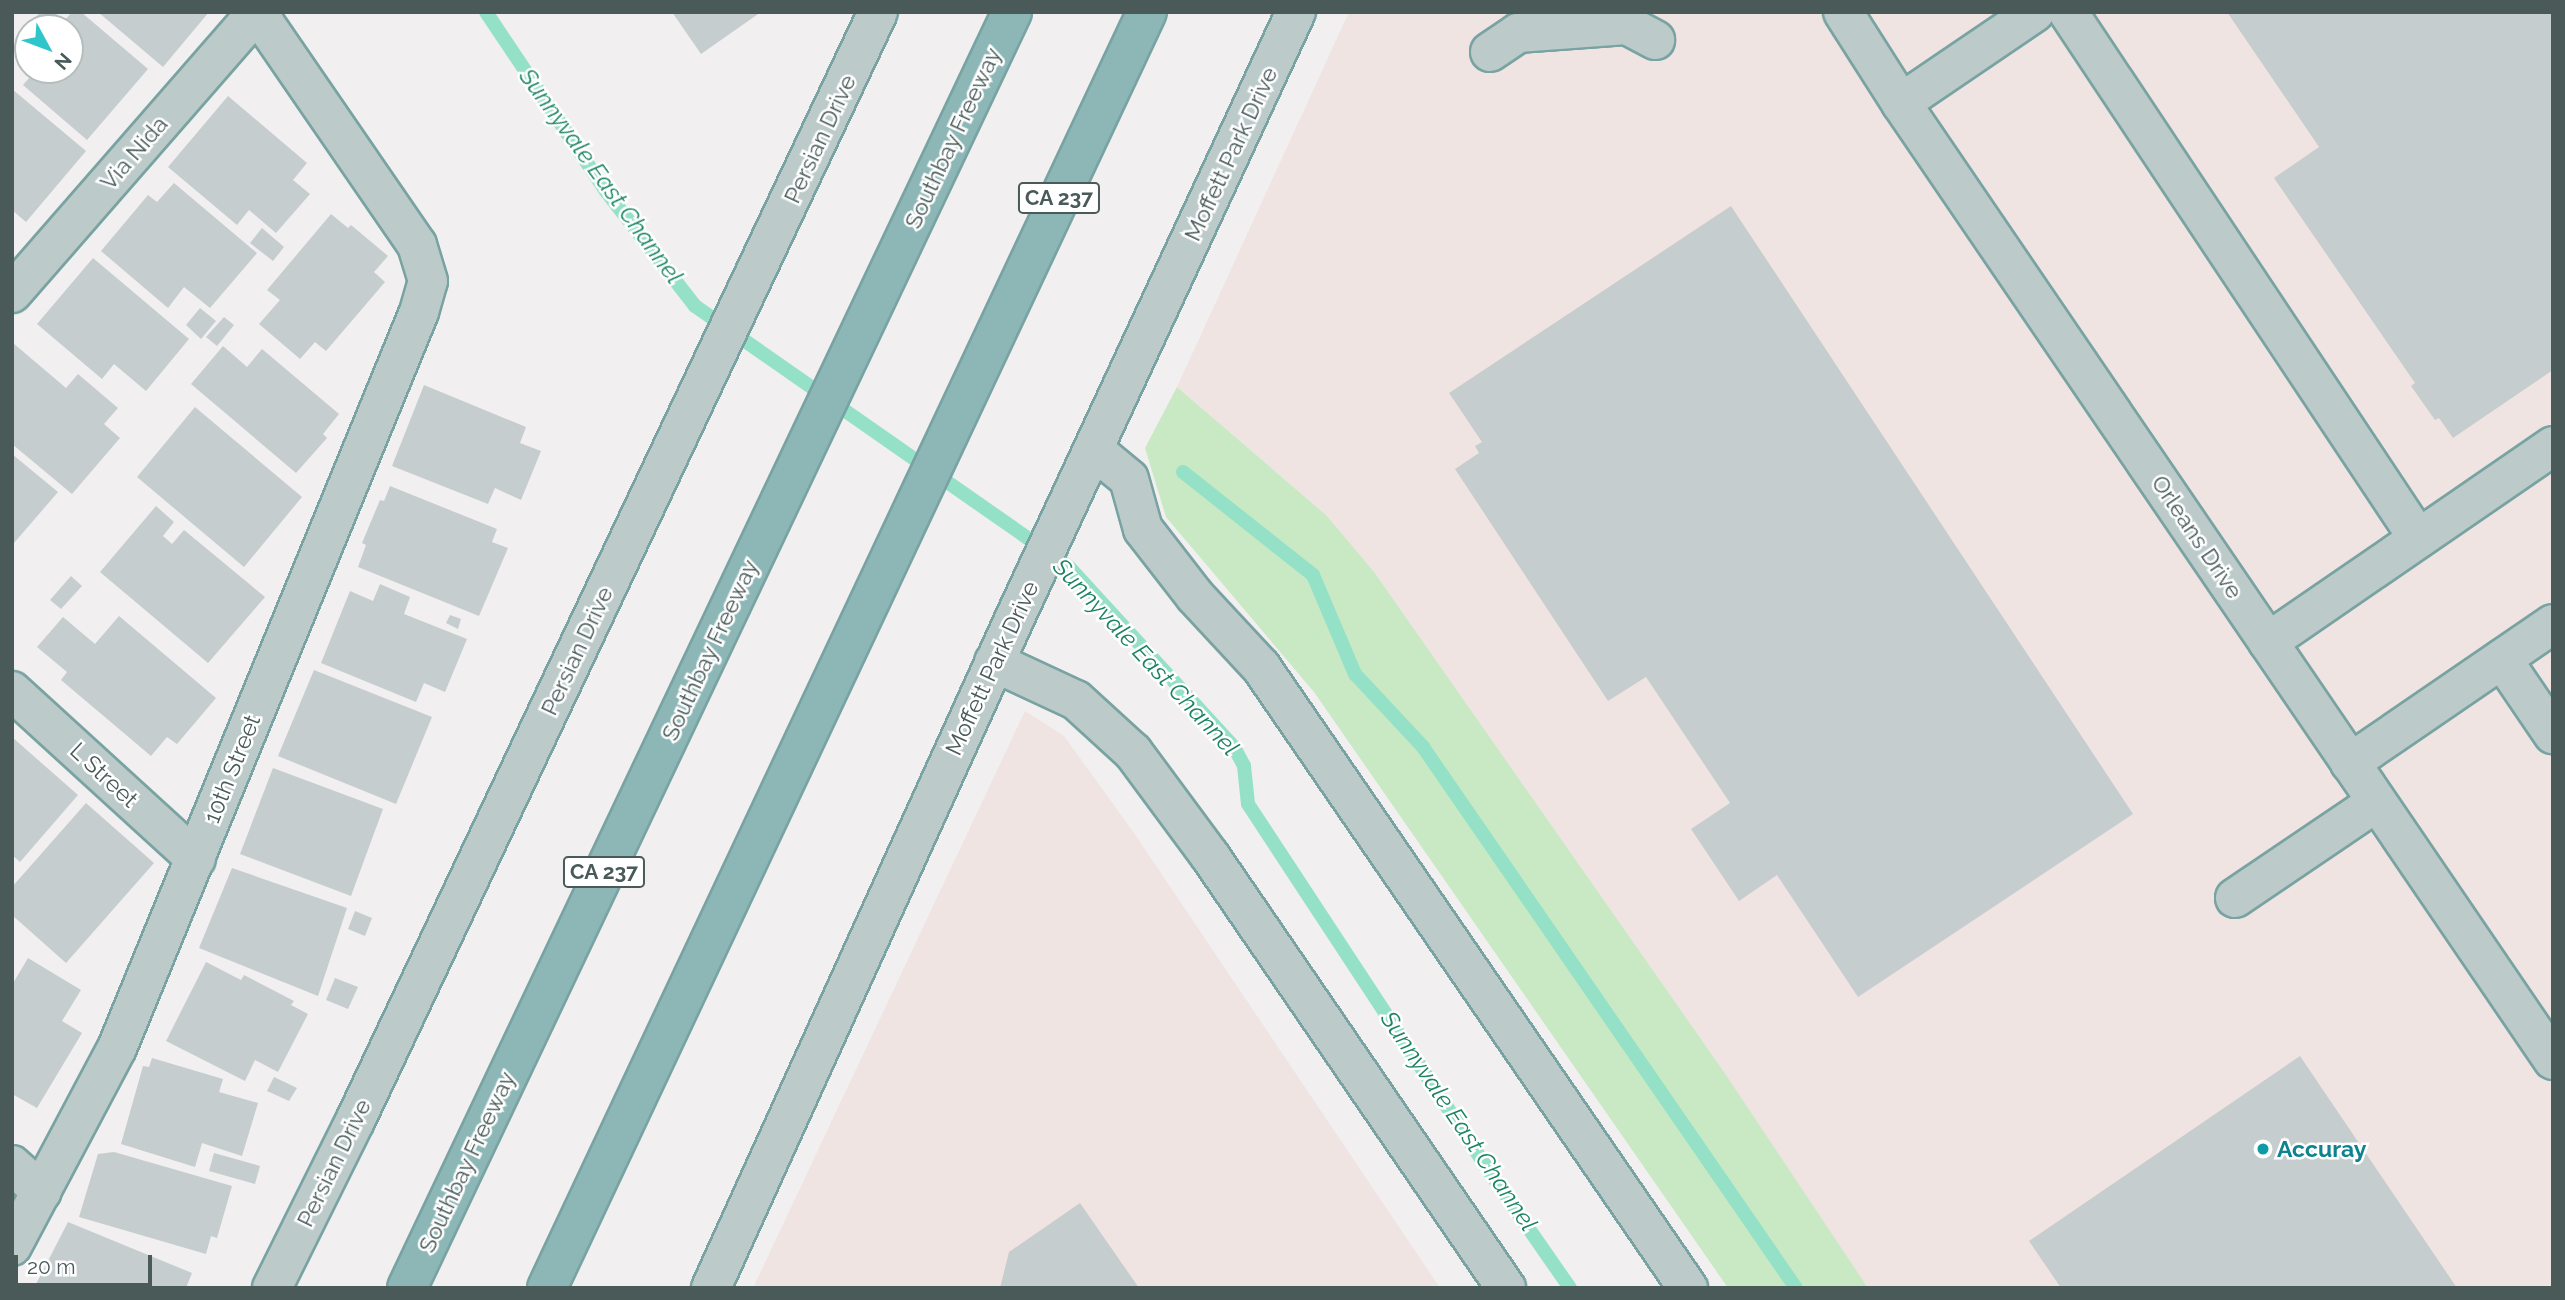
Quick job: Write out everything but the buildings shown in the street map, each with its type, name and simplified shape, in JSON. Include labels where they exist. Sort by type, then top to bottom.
[{"type":"highway","name":"Southbay Freeway","points":[[407,1288],[1013,12]]},
{"type":"highway","name":"CA 237","points":[[547,1288],[1146,12]]},
{"type":"street","name":"10th Street","points":[[12,1246],[117,1048],[414,325],[428,281],[417,245],[257,12]]},
{"type":"street","name":"Via Nida","points":[[12,293],[257,12]]},
{"type":"street","name":"Persian Drive","points":[[272,1288],[355,1121],[776,235],[878,12]]},
{"type":"street","name":"Moffett Park Drive","points":[[711,1288],[994,662],[1296,12]]},
{"type":"street","name":"Orleans Drive","points":[[1843,12],[1901,103],[2553,1060]]},
{"type":"street","points":[[1901,103],[2035,12]]},
{"type":"street","points":[[2068,12],[2418,538]]},
{"type":"street","points":[[1490,52],[1518,33],[1627,25],[1654,40]]},
{"type":"street","points":[[2268,642],[2553,446]]},
{"type":"street","points":[[1090,460],[1129,479],[1143,529],[1195,596],[1261,667],[1688,1288]]},
{"type":"street","points":[[2350,762],[2553,624]]},
{"type":"street","points":[[2502,659],[2553,734]]},
{"type":"street","points":[[994,662],[1076,700],[1133,751],[1210,856],[1506,1288]]},
{"type":"street","name":"L Street","points":[[12,691],[196,859]]},
{"type":"street","points":[[2235,898],[2377,802]]},
{"type":"street","points":[[12,1165],[42,1192]]},
{"type":"shaded area","points":[[1349,12],[2553,12],[2553,1288],[1868,1288],[1726,1075],[1326,515],[1177,387]]},
{"type":"shaded area","points":[[1025,711],[1064,736],[1134,833],[1440,1288],[753,1288]]},
{"type":"green space","points":[[1177,387],[1326,515],[1374,572],[1726,1075],[1868,1288],[1728,1288],[1314,692],[1166,517],[1145,448]]},
{"type":"waterway","name":"Sunnyvale East Channel","points":[[486,12],[605,190],[695,306],[1069,567],[1234,747],[1244,766],[1248,804],[1497,1183],[1570,1288]]},
{"type":"waterway","points":[[1183,472],[1313,575],[1355,674],[1423,747],[1796,1288]]},
{"type":"place","name":"Accuray","points":[[2263,1149]]}]
